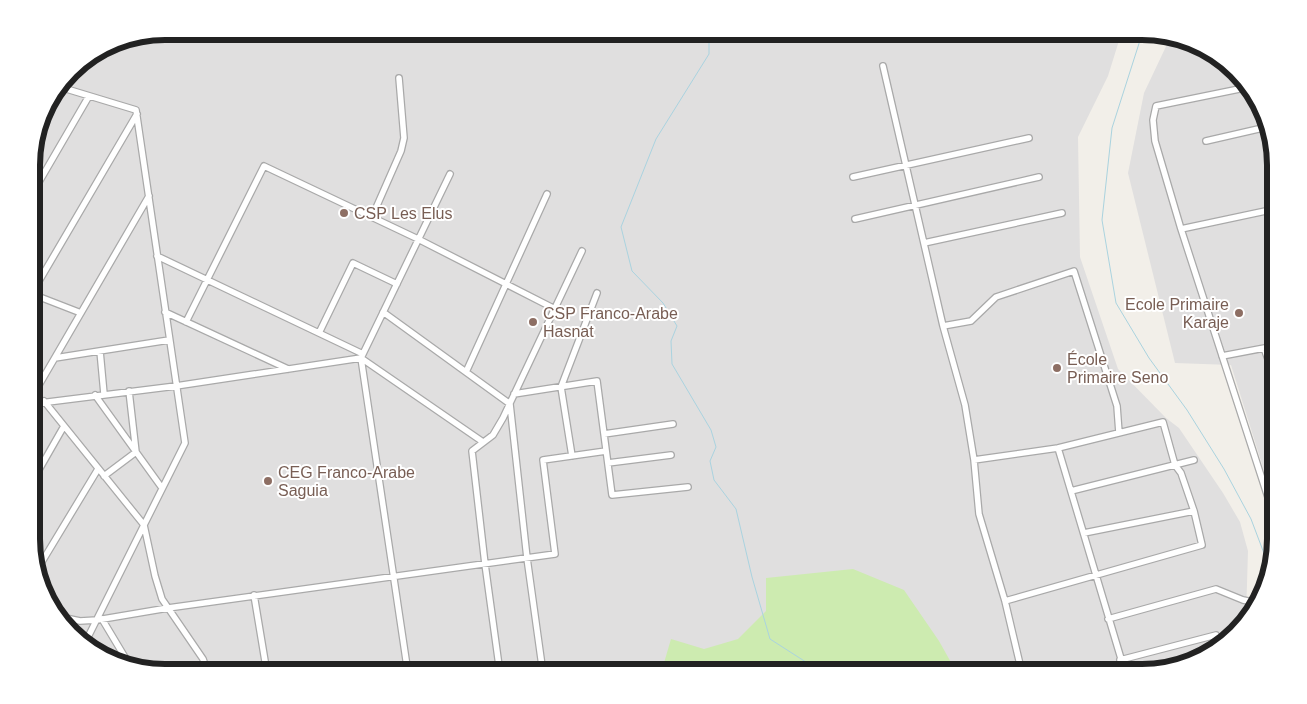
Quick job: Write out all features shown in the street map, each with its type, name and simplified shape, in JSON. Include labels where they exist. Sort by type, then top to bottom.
[{"type":"street","points":[[883,66],[943,326],[965,405],[974,460],[979,514],[1005,601],[1020,664]]},
{"type":"street","points":[[372,217],[401,150],[404,138],[399,78]]},
{"type":"street","points":[[66,89],[136,110],[184,443],[99,620],[89,638]]},
{"type":"street","points":[[1241,89],[1156,106],[1154,120],[1155,141],[1222,356],[1267,486]]},
{"type":"street","points":[[40,180],[90,96]]},
{"type":"street","points":[[40,279],[137,114]]},
{"type":"street","points":[[1206,141],[1261,128]]},
{"type":"street","points":[[853,177],[1029,138]]},
{"type":"street","points":[[186,322],[264,166],[418,239],[555,309]]},
{"type":"street","points":[[407,664],[362,356],[450,174]]},
{"type":"street","points":[[855,219],[1039,177]]},
{"type":"street","points":[[466,372],[547,194]]},
{"type":"street","points":[[40,384],[149,196]]},
{"type":"street","points":[[1181,229],[1267,211]]},
{"type":"street","points":[[924,243],[1062,213]]},
{"type":"street","points":[[499,664],[472,451],[493,435],[510,404],[582,251]]},
{"type":"street","points":[[157,256],[319,333],[362,356],[483,442]]},
{"type":"street","points":[[319,333],[353,263],[396,284]]},
{"type":"street","points":[[943,326],[971,321],[996,297],[1074,270],[1117,406],[1119,433]]},
{"type":"street","points":[[572,456],[561,386],[597,293]]},
{"type":"street","points":[[40,296],[81,313]]},
{"type":"street","points":[[166,312],[288,369]]},
{"type":"street","points":[[383,312],[510,404],[526,558],[542,664]]},
{"type":"street","points":[[55,358],[170,340]]},
{"type":"street","points":[[1222,356],[1267,347]]},
{"type":"street","points":[[1264,348],[1267,357]]},
{"type":"street","points":[[100,351],[104,394]]},
{"type":"street","points":[[40,402],[176,386],[362,356]]},
{"type":"street","points":[[514,394],[597,380],[612,496],[688,487]]},
{"type":"street","points":[[129,391],[136,452]]},
{"type":"street","points":[[95,395],[162,488]]},
{"type":"street","points":[[44,401],[144,525],[162,599],[205,664]]},
{"type":"street","points":[[974,460],[1058,448],[1163,422],[1175,465],[1181,473],[1194,511],[1202,545],[1005,601]]},
{"type":"street","points":[[604,434],[673,424]]},
{"type":"street","points":[[40,468],[64,426]]},
{"type":"street","points":[[1058,448],[1122,664]]},
{"type":"street","points":[[104,476],[136,452]]},
{"type":"street","points":[[69,619],[80,621],[99,620],[254,595],[555,554],[543,460],[606,452]]},
{"type":"street","points":[[608,463],[671,454]]},
{"type":"street","points":[[1071,491],[1194,460]]},
{"type":"street","points":[[42,562],[98,469]]},
{"type":"street","points":[[1084,533],[1194,511]]},
{"type":"street","points":[[1108,619],[1216,588],[1250,601]]},
{"type":"street","points":[[254,595],[266,664]]},
{"type":"street","points":[[99,620],[123,657]]},
{"type":"street","points":[[1120,660],[1216,635]]},
{"type":"shaded area","points":[[157,40],[1119,40],[1108,76],[1078,137],[1080,257],[1118,369],[1166,418],[1179,428],[1223,493],[1240,522],[1248,551],[1246,609],[1236,621],[1212,643],[1197,651],[1167,662],[1150,664],[165,664],[132,660],[117,655],[95,643],[61,609],[53,594],[42,564],[40,539],[40,157],[42,140],[49,117],[61,95],[95,61],[117,49],[140,42]]},
{"type":"shaded area","points":[[1168,42],[1197,53],[1212,61],[1224,71],[1246,95],[1263,132],[1267,165],[1267,480],[1231,365],[1175,363],[1128,173],[1144,93]]},
{"type":"green space","points":[[853,569],[904,590],[939,641],[952,664],[664,664],[671,639],[704,649],[738,639],[766,611],[766,578]]},
{"type":"waterway","points":[[709,40],[709,54],[656,139],[621,227],[632,271],[663,303],[677,326],[671,341],[672,364],[711,430],[716,447],[710,461],[714,480],[736,509],[752,577],[770,639],[809,664]]},
{"type":"waterway","points":[[1140,40],[1112,128],[1102,220],[1116,303],[1149,358],[1187,410],[1224,469],[1251,519],[1265,556],[1263,569]]},
{"type":"place","name":"CSP Les Elus","points":[[344,213]]},
{"type":"place","name":"Ecole Primaire Karaje","points":[[1239,313]]},
{"type":"place","name":"CSP Franco-Arabe Hasnat","points":[[533,322]]},
{"type":"place","name":"École Primaire Seno","points":[[1057,368]]},
{"type":"place","name":"CEG Franco-Arabe Saguia","points":[[268,481]]}]
